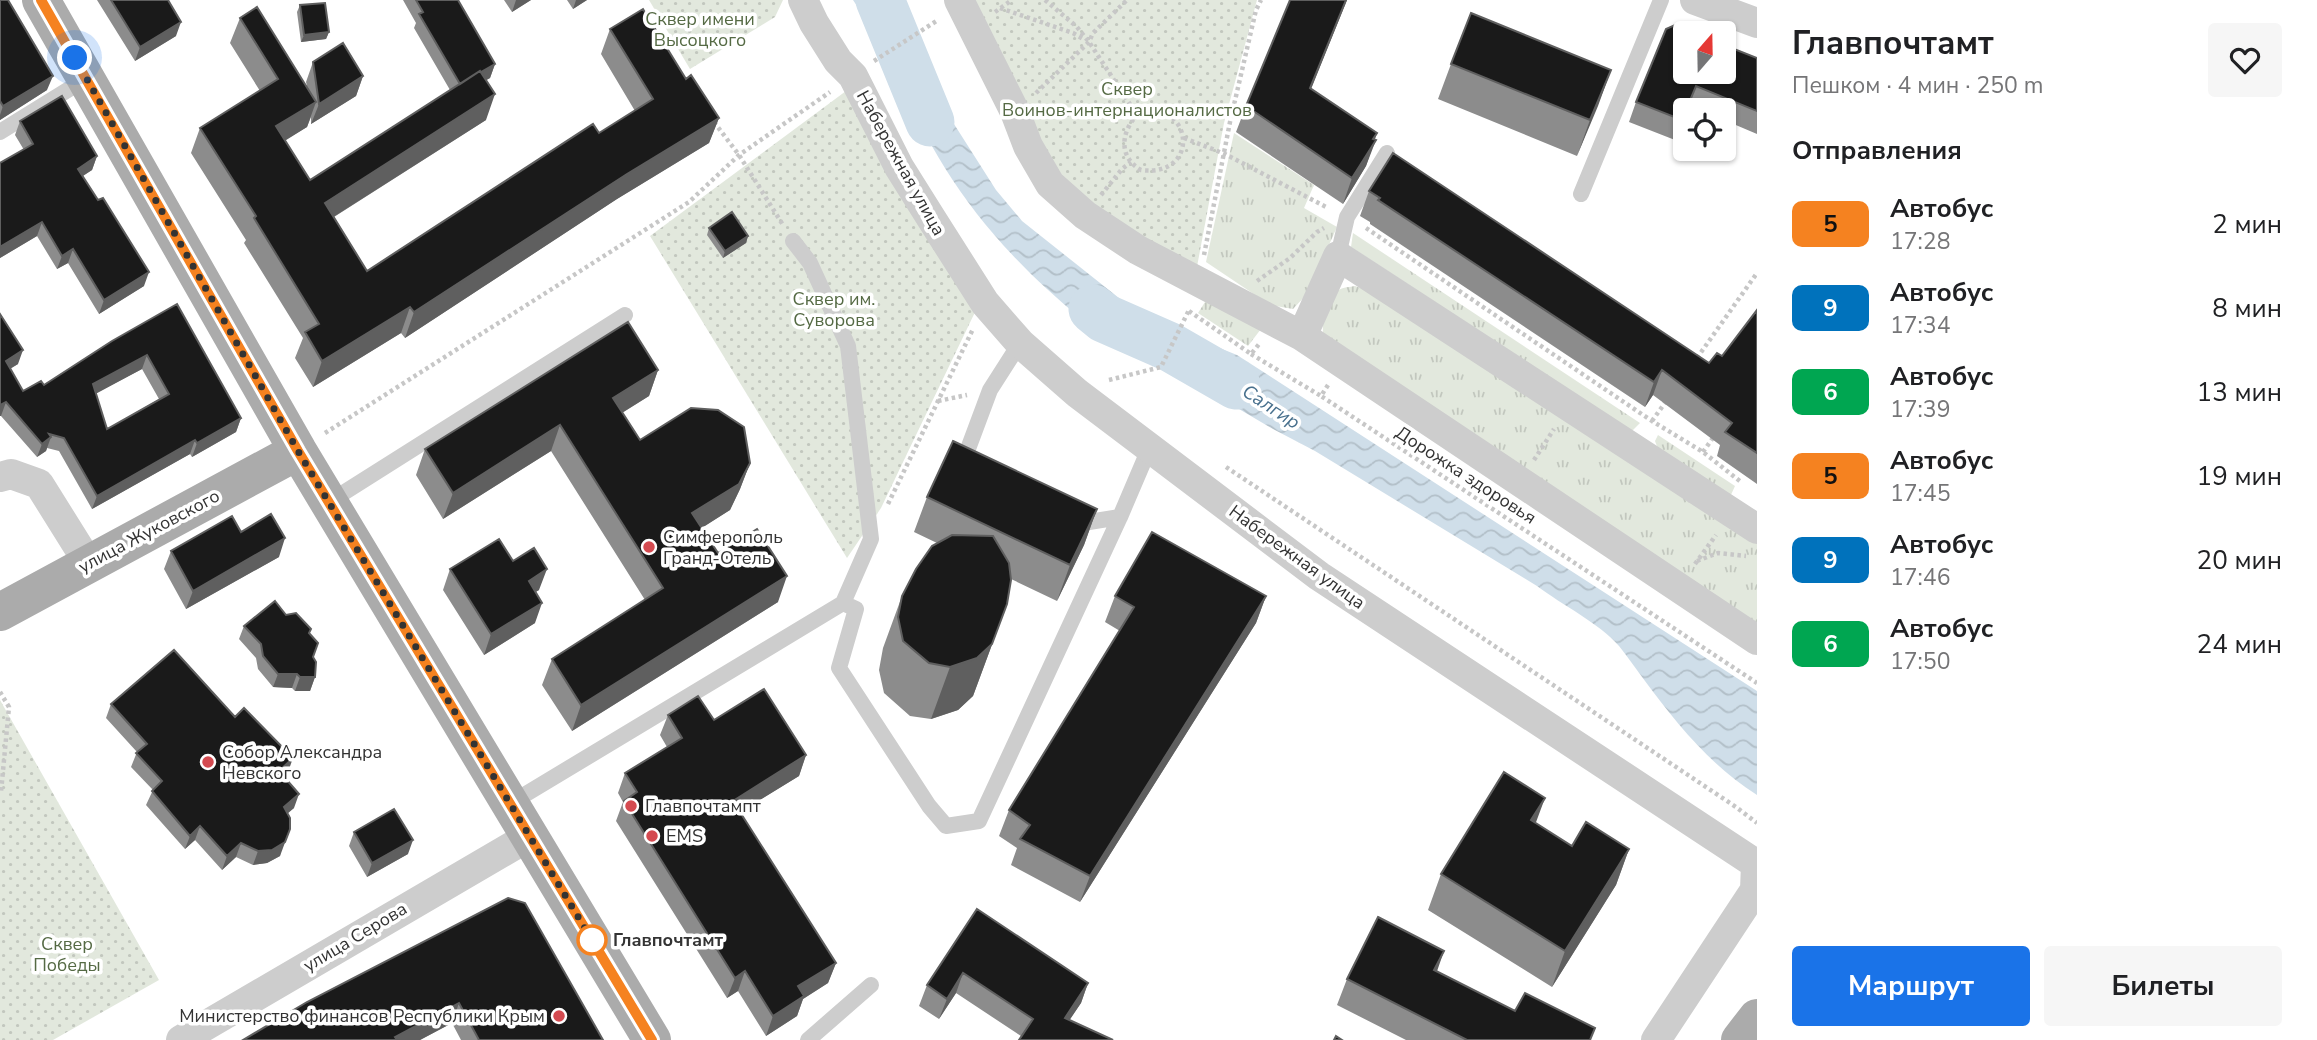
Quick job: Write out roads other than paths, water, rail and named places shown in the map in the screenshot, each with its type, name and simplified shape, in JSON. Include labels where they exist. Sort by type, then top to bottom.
[{"type":"main road","points":[[41,0],[298,451],[652,1040]]},
{"type":"main road","name":"улица Жуковского","points":[[0,612],[298,451]]},
{"type":"main road","points":[[1740,1040],[1757,1018]]},
{"type":"street","name":"Набережная улица","points":[[803,0],[838,61],[861,71],[899,167],[985,303],[1020,343],[1077,393],[1319,576],[1756,864],[1755,890],[1656,1040]]},
{"type":"street","points":[[1706,2],[1757,23]]},
{"type":"street","points":[[959,5],[1049,184],[1085,215],[1138,250],[1302,336],[1757,640]]},
{"type":"street","points":[[1302,336],[1338,256],[1745,521]]},
{"type":"street","points":[[0,477],[11,474],[39,484],[89,564]]},
{"type":"street","name":"улица Серова","points":[[181,1040],[530,836]]},
{"type":"lane","points":[[1581,194],[1661,0]]},
{"type":"lane","points":[[0,132],[87,78]]},
{"type":"lane","points":[[1338,256],[1348,217],[1387,153]]},
{"type":"lane","points":[[511,803],[843,603],[871,538],[848,346],[810,263],[793,241]]},
{"type":"lane","points":[[329,502],[625,315]]},
{"type":"lane","points":[[972,469],[960,464],[990,390],[1020,343]]},
{"type":"lane","points":[[843,603],[856,609],[839,668],[929,806],[946,826],[979,821],[1149,449]]},
{"type":"lane","points":[[1065,512],[1089,522],[1120,517]]},
{"type":"lane","points":[[808,1040],[871,985]]},
{"type":"water","points":[[853,0],[897,0],[909,28],[881,42]]},
{"type":"water","points":[[919,51],[954,124],[996,190],[1022,221],[1124,302],[1158,323],[1146,352],[1111,338],[1078,316],[1021,264],[976,213],[923,130],[893,67]]},
{"type":"water","points":[[1185,334],[1237,355],[1757,691],[1757,795],[1710,758],[1669,713],[1619,646],[1591,622],[1537,586],[1315,451],[1195,383],[1174,360]]},
{"type":"waterway","name":"Салгир","points":[[880,0],[930,122]]},
{"type":"waterway","name":"Салгир","points":[[1093,309],[1104,318],[1170,347],[1236,385]]},
{"type":"place","name":"Симферополь Гранд-Отель","points":[[649,547]]},
{"type":"place","name":"Собор Александра Невского","points":[[208,762]]},
{"type":"place","name":"Главпочтампт","points":[[631,806]]},
{"type":"place","name":"EMS","points":[[652,836]]},
{"type":"place","name":"Главпочтамт","points":[[592,940]]},
{"type":"place","name":"Министерство финансов Республики Крым","points":[[559,1016]]},
{"type":"park label","name":"Сквер имени Высоцкого","points":[[700,29]]},
{"type":"park label","name":"Сквер Воинов-интернационалистов","points":[[1127,99]]},
{"type":"park label","name":"Сквер им. Суворова","points":[[834,309]]},
{"type":"park label","name":"Сквер Победы","points":[[67,954]]}]
